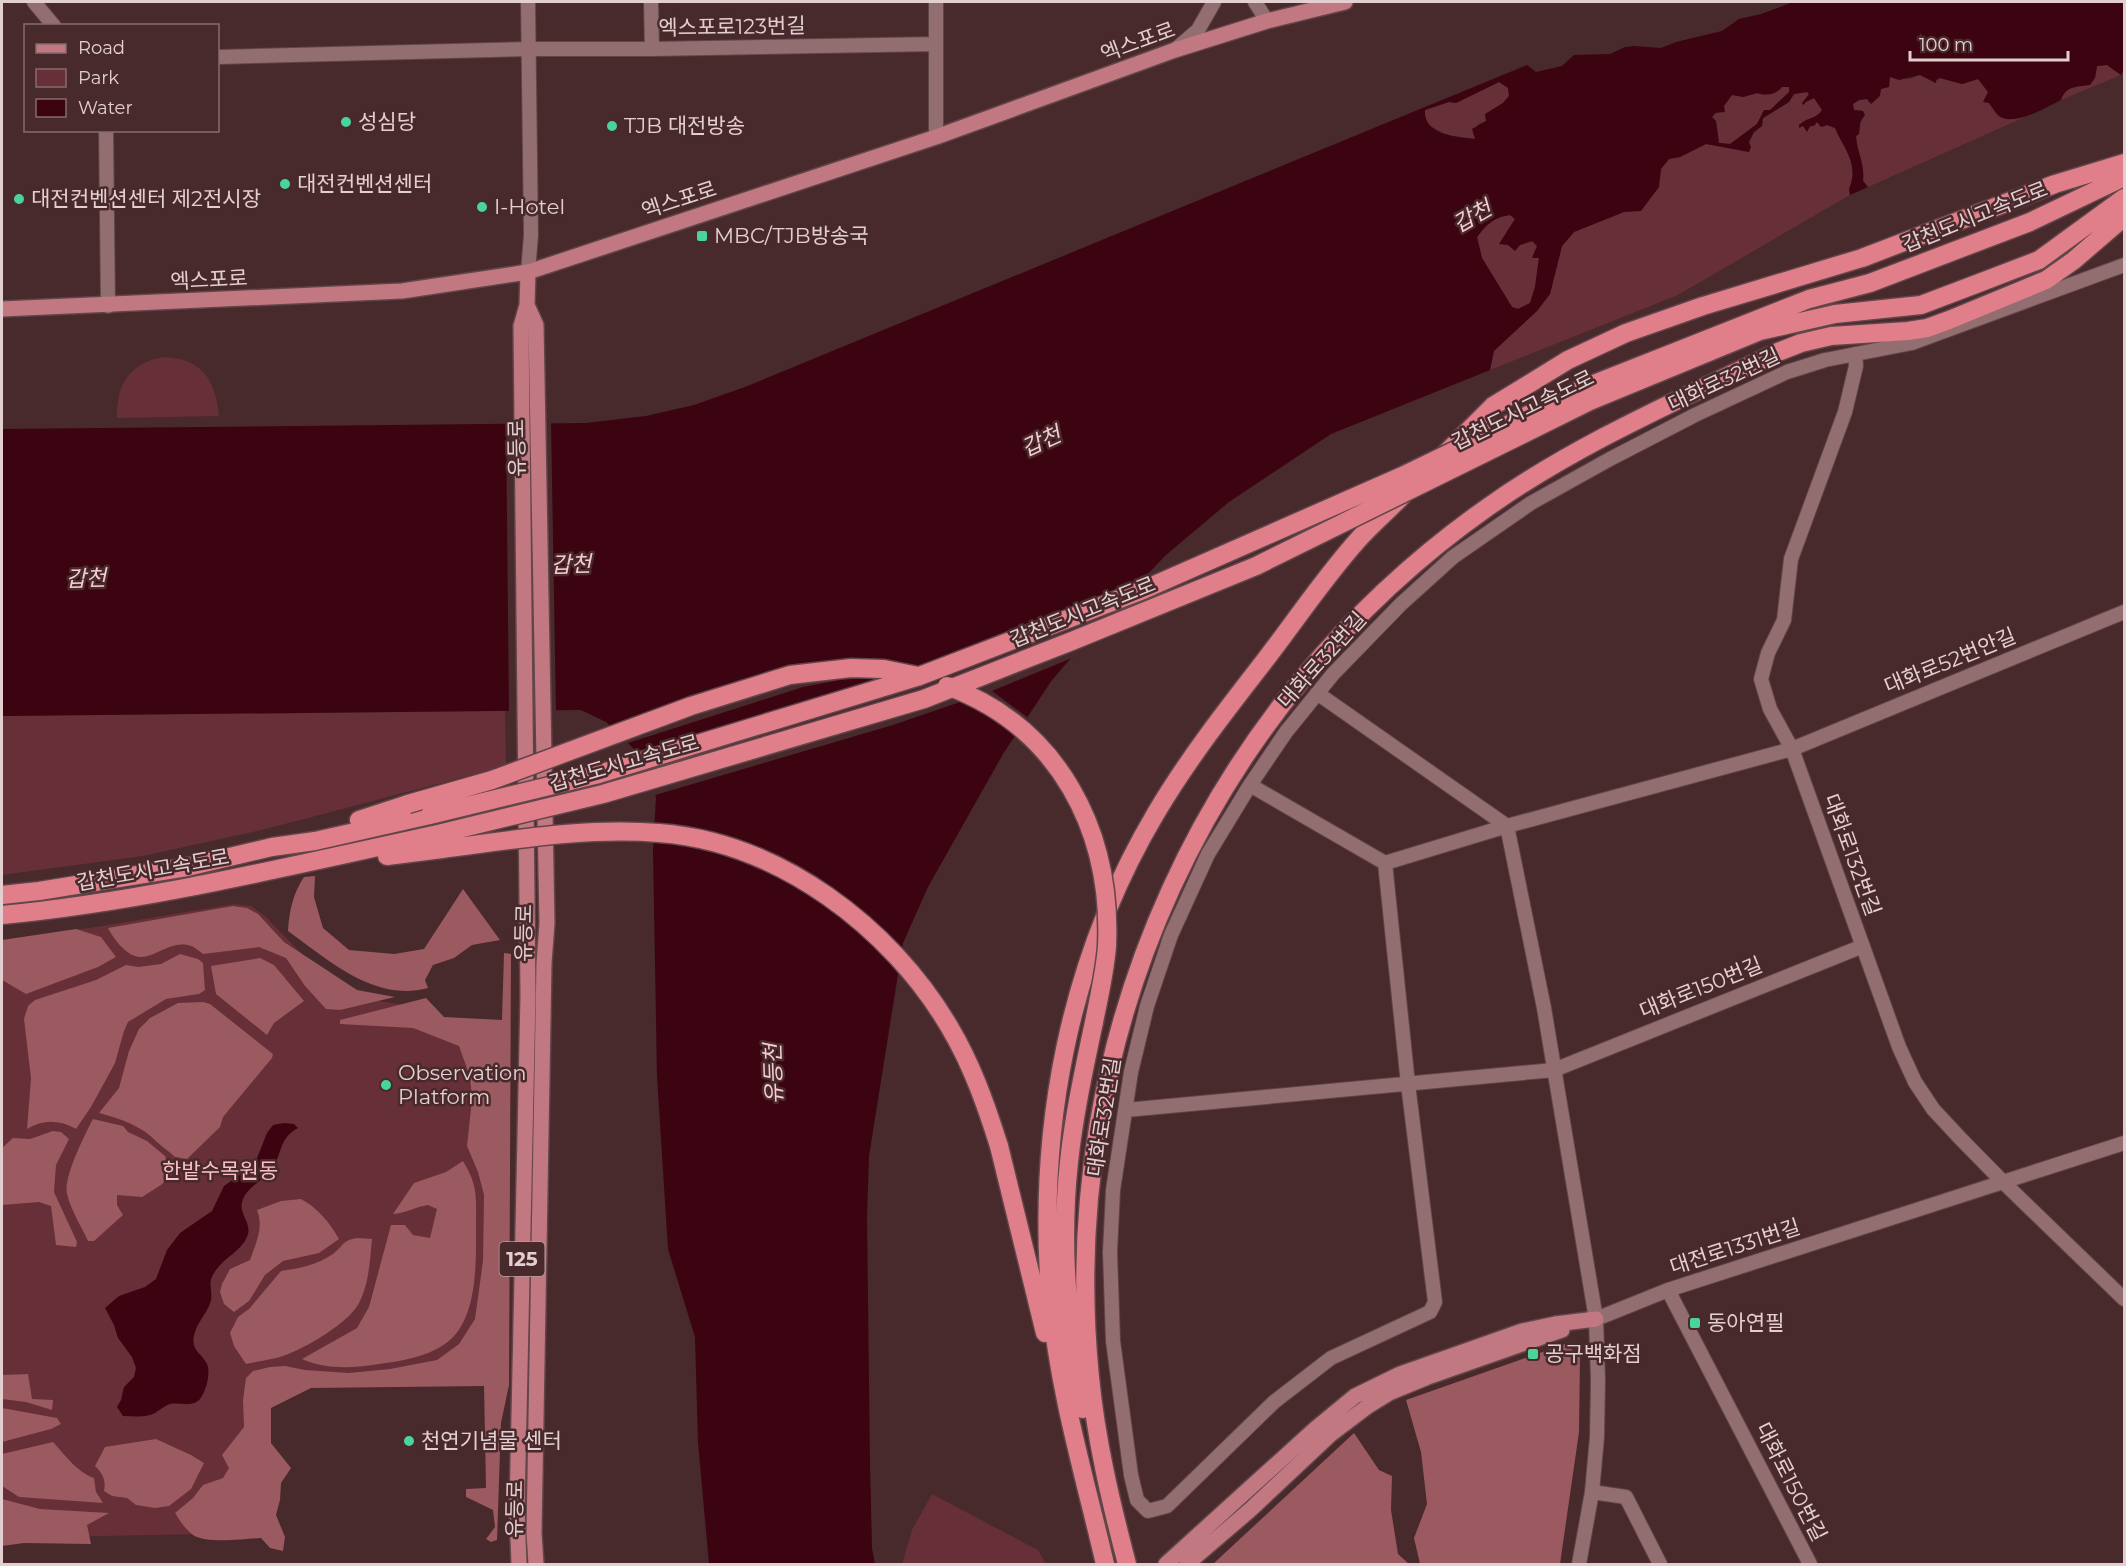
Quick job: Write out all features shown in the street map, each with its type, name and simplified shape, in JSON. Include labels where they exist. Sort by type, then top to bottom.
[{"type":"highway","points":[[1105,1564],[1068,1409],[1051,1305],[1047,1189],[1053,1114],[1062,1058],[1092,948],[1127,866],[1155,813],[1186,765],[1357,541],[1493,406],[1568,360],[1626,333],[1862,258],[2055,184],[2124,163]]},
{"type":"highway","name":"갑천도시고속도로","points":[[2,895],[187,867],[272,847],[315,841],[599,774],[917,677],[1143,590],[1809,298],[1870,283],[2030,222],[2124,177]]},
{"type":"highway","name":"갑천도시고속도로","points":[[2,915],[109,901],[440,841],[924,699],[1256,566],[1588,394],[1760,331],[1835,314],[1921,305],[2039,260],[2124,198]]},
{"type":"highway","points":[[1127,1564],[1110,1499],[1095,1420],[1090,1378],[1086,1299],[1090,1184],[1105,1084],[1130,991],[1159,912],[1202,826],[1281,705],[1334,643],[1388,586],[1486,508],[1547,468],[1630,424],[1801,343],[1831,336],[1927,328],[2046,280],[2073,261],[2124,217]]},
{"type":"highway","points":[[272,847],[492,780],[690,706],[790,675],[851,668],[884,669],[926,678],[986,703],[1020,728],[1055,765],[1068,783],[1087,818],[1102,867],[1107,948],[1075,1117],[1069,1164],[1066,1203],[1066,1283],[1070,1332],[1083,1411],[1096,1466],[1110,1499]]},
{"type":"highway","points":[[440,841],[629,831],[686,837],[741,852],[804,882],[861,922],[890,949],[919,982],[951,1030],[975,1079],[999,1146],[1056,1382],[1068,1409]]},
{"type":"main road","name":"엑스포로","points":[[2,309],[402,291],[528,272],[936,137],[1175,50],[1267,21],[1345,2]]},
{"type":"main road","name":"유등로","points":[[519,1564],[517,1510],[528,1019],[521,326],[527,304],[528,272]]},
{"type":"main road","name":"유등로","points":[[527,304],[536,326],[547,923],[544,963],[534,1533],[536,1564]]},
{"type":"main road","points":[[1166,1564],[1315,1429],[1355,1396],[1400,1374],[1522,1331],[1596,1319]]},
{"type":"main road","points":[[1187,1564],[1250,1510],[1322,1442],[1368,1406],[1389,1393],[1428,1377],[1596,1319]]},
{"type":"street","points":[[34,2],[52,24]]},
{"type":"street","points":[[528,2],[531,235],[528,272]]},
{"type":"street","points":[[651,2],[652,49]]},
{"type":"street","points":[[936,2],[936,137]]},
{"type":"street","points":[[1175,50],[1198,30],[1214,2]]},
{"type":"street","points":[[1255,2],[1267,21]]},
{"type":"street","name":"엑스포로123번길","points":[[219,57],[528,49],[936,44]]},
{"type":"street","points":[[106,132],[108,306]]},
{"type":"street","name":"대화로32번길","points":[[1408,1084],[1435,1302],[1430,1312],[1331,1358],[1274,1402],[1167,1506],[1148,1511],[1137,1500],[1131,1475],[1113,1341],[1110,1252],[1113,1190],[1131,1072],[1147,1006],[1171,935],[1208,854],[1286,732],[1317,693],[1401,604],[1453,557],[1531,503],[1684,421],[1787,372],[1825,360],[1932,337],[2124,265]]},
{"type":"street","name":"대화로132번길","points":[[1855,354],[1856,366],[1845,412],[1791,559],[1785,620],[1768,653],[1761,679],[1770,710],[1792,748],[1899,1047],[1916,1082],[1933,1109],[2004,1184],[2124,1299]]},
{"type":"street","name":"대화로52번안길","points":[[1385,863],[1507,826],[1792,748],[2124,612]]},
{"type":"street","points":[[1317,693],[1507,826],[1544,1008],[1596,1319],[1598,1414],[1592,1492],[1580,1564]]},
{"type":"street","points":[[1250,785],[1385,863],[1408,1084]]},
{"type":"street","name":"대화로150번길","points":[[1126,1110],[1554,1070],[1863,946]]},
{"type":"street","name":"대전로1331번길","points":[[1596,1319],[1668,1290],[2004,1184],[2124,1143]]},
{"type":"street","name":"대화로150번길","points":[[1668,1290],[1810,1564]]},
{"type":"street","points":[[1592,1492],[1626,1497],[1660,1564]]},
{"type":"green space","points":[[2107,65],[2121,75],[2061,100],[2070,88],[2095,78],[2097,66]]},
{"type":"green space","points":[[1920,75],[1935,83],[1940,78],[1962,84],[1979,79],[1988,92],[1989,103],[1998,116],[2006,119],[2025,117],[1868,187],[1863,181],[1863,169],[1856,136],[1859,134],[1863,111],[1854,110],[1853,104],[1867,99],[1871,104],[1890,77],[1909,79]]},
{"type":"green space","points":[[1499,82],[1508,88],[1509,96],[1503,103],[1486,114],[1486,121],[1478,124],[1475,139],[1447,135],[1428,125],[1425,110],[1449,102],[1456,103]]},
{"type":"green space","points":[[1789,87],[1790,92],[1770,110],[1764,110],[1757,124],[1730,144],[1719,143],[1716,121],[1712,118],[1732,95],[1743,97]]},
{"type":"green space","points":[[1807,92],[1809,94],[1803,105],[1814,98],[1822,110],[1818,116],[1803,126],[1808,129],[1817,122],[1824,127],[1826,125],[1835,128],[1844,142],[1852,165],[1850,195],[1678,295],[1490,370],[1493,351],[1537,311],[1550,294],[1562,246],[1574,232],[1624,212],[1658,187],[1661,169],[1669,159],[1680,157],[1706,144],[1738,148],[1744,152],[1761,120],[1789,102],[1794,94]]},
{"type":"green space","points":[[1510,215],[1515,219],[1500,243],[1520,245],[1533,241],[1537,246],[1532,258],[1539,258],[1530,303],[1518,309],[1512,307],[1482,258],[1477,237],[1491,222]]},
{"type":"green space","points":[[164,357],[188,362],[205,374],[214,392],[219,416],[117,418],[119,395],[127,377],[142,364]]},
{"type":"green space","points":[[505,711],[506,766],[266,829],[143,856],[2,875],[2,716]]},
{"type":"green space","name":"한밭수목원동","points":[[234,904],[251,906],[265,916],[330,983],[356,998],[429,1008],[444,1021],[506,1025],[504,1382],[253,1388],[254,1533],[2,1538],[2,940]]},
{"type":"green space","points":[[932,1494],[1038,1550],[1046,1564],[902,1564],[912,1530]]},
{"type":"shaded area","points":[[315,876],[314,897],[323,928],[349,950],[394,954],[424,949],[463,889],[500,940],[472,945],[454,958],[433,965],[425,980],[428,988],[408,991],[371,984],[335,965],[288,931],[294,896],[304,877]]},
{"type":"shaded area","points":[[233,906],[247,908],[258,914],[284,942],[357,990],[395,997],[340,1010],[326,1009],[305,986],[286,958],[259,947],[203,954],[193,947],[182,944],[141,957],[125,950],[108,928]]},
{"type":"shaded area","points":[[76,929],[101,937],[116,957],[98,967],[26,994],[2,980],[2,940]]},
{"type":"shaded area","points":[[504,953],[511,954],[509,1385],[501,1423],[497,1540],[491,1542],[486,1539],[495,1527],[493,1510],[466,1497],[466,1489],[486,1488],[484,1386],[311,1388],[271,1408],[271,1443],[291,1468],[281,1483],[276,1515],[285,1537],[283,1551],[270,1548],[261,1538],[216,1540],[193,1535],[175,1513],[193,1498],[203,1485],[223,1478],[229,1468],[222,1455],[244,1427],[243,1400],[246,1378],[253,1371],[285,1366],[305,1370],[349,1373],[390,1369],[437,1360],[459,1344],[475,1319],[483,1261],[484,1195],[478,1172],[467,1146],[472,1099],[470,1077],[459,1046],[413,1028],[340,1024],[340,1020],[426,998],[444,1017],[502,1020]]},
{"type":"shaded area","points":[[180,954],[198,959],[203,963],[205,990],[199,994],[166,999],[128,1022],[115,1063],[76,1129],[64,1124],[45,1122],[27,1129],[31,1078],[24,1019],[28,1006],[35,1000],[96,980],[126,965],[138,967],[161,964]]},
{"type":"shaded area","points":[[260,958],[274,965],[304,1001],[274,1023],[267,1035],[216,994],[211,966]]},
{"type":"shaded area","points":[[178,1003],[210,1004],[273,1054],[223,1117],[220,1127],[187,1159],[175,1157],[138,1127],[99,1113],[119,1088],[129,1051],[139,1029],[150,1018]]},
{"type":"shaded area","points":[[93,1119],[123,1126],[128,1132],[147,1141],[165,1156],[167,1162],[180,1166],[161,1185],[142,1197],[117,1195],[117,1205],[123,1215],[94,1241],[88,1241],[71,1206],[67,1187],[76,1156]]},
{"type":"shaded area","points":[[53,1131],[61,1132],[69,1139],[56,1165],[54,1192],[77,1242],[76,1247],[56,1245],[51,1206],[39,1202],[2,1205],[2,1148],[13,1138],[30,1139]]},
{"type":"shaded area","points":[[463,1161],[475,1192],[476,1254],[470,1305],[456,1334],[445,1344],[430,1352],[396,1361],[340,1367],[320,1365],[302,1359],[357,1328],[369,1307],[391,1225],[405,1225],[413,1235],[430,1238],[437,1209],[428,1205],[393,1214],[414,1183],[446,1172]]},
{"type":"shaded area","points":[[301,1199],[323,1216],[339,1239],[319,1253],[283,1261],[265,1275],[249,1301],[234,1312],[224,1304],[220,1292],[230,1269],[250,1260],[257,1241],[260,1223],[257,1210],[281,1201]]},
{"type":"shaded area","points":[[357,1238],[372,1239],[365,1288],[354,1311],[336,1327],[292,1353],[246,1364],[234,1346],[230,1333],[238,1317],[249,1309],[281,1271],[321,1261],[346,1242]]},
{"type":"shaded area","points":[[1565,1344],[1580,1356],[1579,1432],[1560,1564],[1420,1564],[1414,1538],[1427,1504],[1421,1452],[1406,1400]]},
{"type":"shaded area","points":[[28,1374],[32,1399],[53,1400],[52,1410],[26,1402],[2,1399],[2,1375]]},
{"type":"shaded area","points":[[2,1408],[57,1418],[61,1424],[51,1429],[2,1442]]},
{"type":"shaded area","points":[[1354,1433],[1379,1470],[1392,1476],[1391,1510],[1398,1554],[1409,1564],[1213,1564]]},
{"type":"shaded area","points":[[156,1439],[204,1463],[191,1489],[169,1506],[155,1508],[136,1505],[127,1498],[112,1496],[104,1491],[103,1477],[95,1466],[105,1447]]},
{"type":"shaded area","points":[[53,1442],[77,1468],[94,1478],[96,1492],[103,1503],[19,1497],[2,1486],[2,1454]]},
{"type":"shaded area","points":[[2,1499],[40,1509],[109,1513],[87,1525],[91,1544],[24,1543],[2,1546]]},
{"type":"water","points":[[1793,2],[2124,2],[2124,70],[2121,75],[2107,65],[2097,66],[2095,78],[2090,85],[2072,88],[2063,95],[2061,100],[2030,115],[2012,119],[1998,115],[1989,103],[1983,102],[1988,92],[1978,79],[1962,84],[1940,78],[1936,80],[1936,83],[1920,75],[1899,80],[1890,77],[1889,87],[1881,89],[1880,96],[1871,104],[1867,99],[1853,104],[1854,110],[1863,111],[1865,115],[1860,122],[1859,134],[1856,136],[1863,169],[1863,181],[1868,187],[1850,195],[1852,164],[1835,128],[1827,125],[1821,127],[1817,122],[1814,126],[1810,126],[1807,132],[1803,126],[1799,128],[1799,125],[1822,110],[1814,98],[1803,105],[1802,103],[1809,94],[1807,92],[1794,94],[1789,102],[1763,118],[1762,126],[1754,132],[1749,142],[1751,147],[1749,152],[1706,144],[1680,157],[1669,159],[1661,169],[1659,187],[1641,211],[1624,212],[1574,232],[1562,246],[1550,294],[1537,311],[1494,351],[1490,370],[1331,434],[1229,502],[1166,555],[1110,613],[1052,680],[1003,754],[928,887],[903,943],[869,1156],[867,1216],[870,1465],[872,1548],[875,1564],[709,1564],[698,1442],[695,1337],[668,1249],[657,1076],[653,851],[656,797],[634,749],[606,722],[581,710],[2,716],[2,429],[586,423],[646,416],[694,405],[745,387],[1527,65],[1536,72],[1562,66],[1574,55],[1610,54],[1625,47],[1634,46],[1661,48],[1722,31],[1739,19],[1761,14]],"holes":[[[1499,82],[1508,88],[1509,96],[1503,103],[1485,114],[1486,121],[1472,129],[1475,139],[1442,133],[1429,125],[1425,110],[1449,102],[1456,103]],[[1782,87],[1789,87],[1789,92],[1770,110],[1764,110],[1757,124],[1730,144],[1719,143],[1716,121],[1712,117],[1715,113],[1725,112],[1724,106],[1732,95],[1743,97],[1757,93],[1767,95]],[[1510,215],[1515,219],[1499,244],[1508,245],[1515,251],[1520,245],[1532,241],[1537,246],[1532,258],[1539,258],[1535,287],[1530,303],[1518,309],[1512,307],[1482,258],[1477,237],[1484,228],[1500,217]]]},
{"type":"water","points":[[294,1124],[298,1128],[287,1137],[272,1169],[244,1197],[242,1211],[248,1228],[247,1237],[213,1275],[210,1304],[195,1332],[196,1350],[205,1360],[208,1368],[207,1382],[202,1396],[197,1402],[170,1404],[147,1416],[123,1416],[117,1407],[124,1387],[134,1377],[136,1368],[132,1357],[118,1338],[105,1308],[119,1296],[145,1287],[156,1279],[167,1250],[180,1233],[212,1211],[224,1186],[248,1169],[257,1158],[267,1133],[273,1125]]},
{"type":"pier","points":[[551,420],[556,713],[509,714],[506,421]]},
{"type":"pier","points":[[1153,573],[1112,615],[1077,656],[992,691],[1030,719],[1020,734],[969,699],[893,725],[652,796],[634,755],[886,678],[840,680],[803,687],[625,744],[612,732],[793,674],[914,668],[1004,636]]},
{"type":"place","name":"성심당","points":[[346,122]]},
{"type":"place","name":"TJB 대전방송","points":[[612,126]]},
{"type":"place","name":"대전컨벤션센터","points":[[285,184]]},
{"type":"place","name":"대전컨벤션센터 제2전시장","points":[[19,199]]},
{"type":"place","name":"I-Hotel","points":[[482,207]]},
{"type":"place","name":"MBC/TJB방송국","points":[[702,236]]},
{"type":"place","name":"Observation Platform","points":[[386,1085]]},
{"type":"place","name":"동아연필","points":[[1695,1323]]},
{"type":"place","name":"공구백화점","points":[[1533,1354]]},
{"type":"place","name":"천연기념물 센터","points":[[409,1441]]},
{"type":"water label","name":"갑천","points":[[1472,216]]},
{"type":"water label","name":"갑천","points":[[1041,441]]},
{"type":"water label","name":"갑천","points":[[571,564]]},
{"type":"water label","name":"갑천","points":[[86,578]]},
{"type":"water label","name":"유등천","points":[[773,1074]]}]
